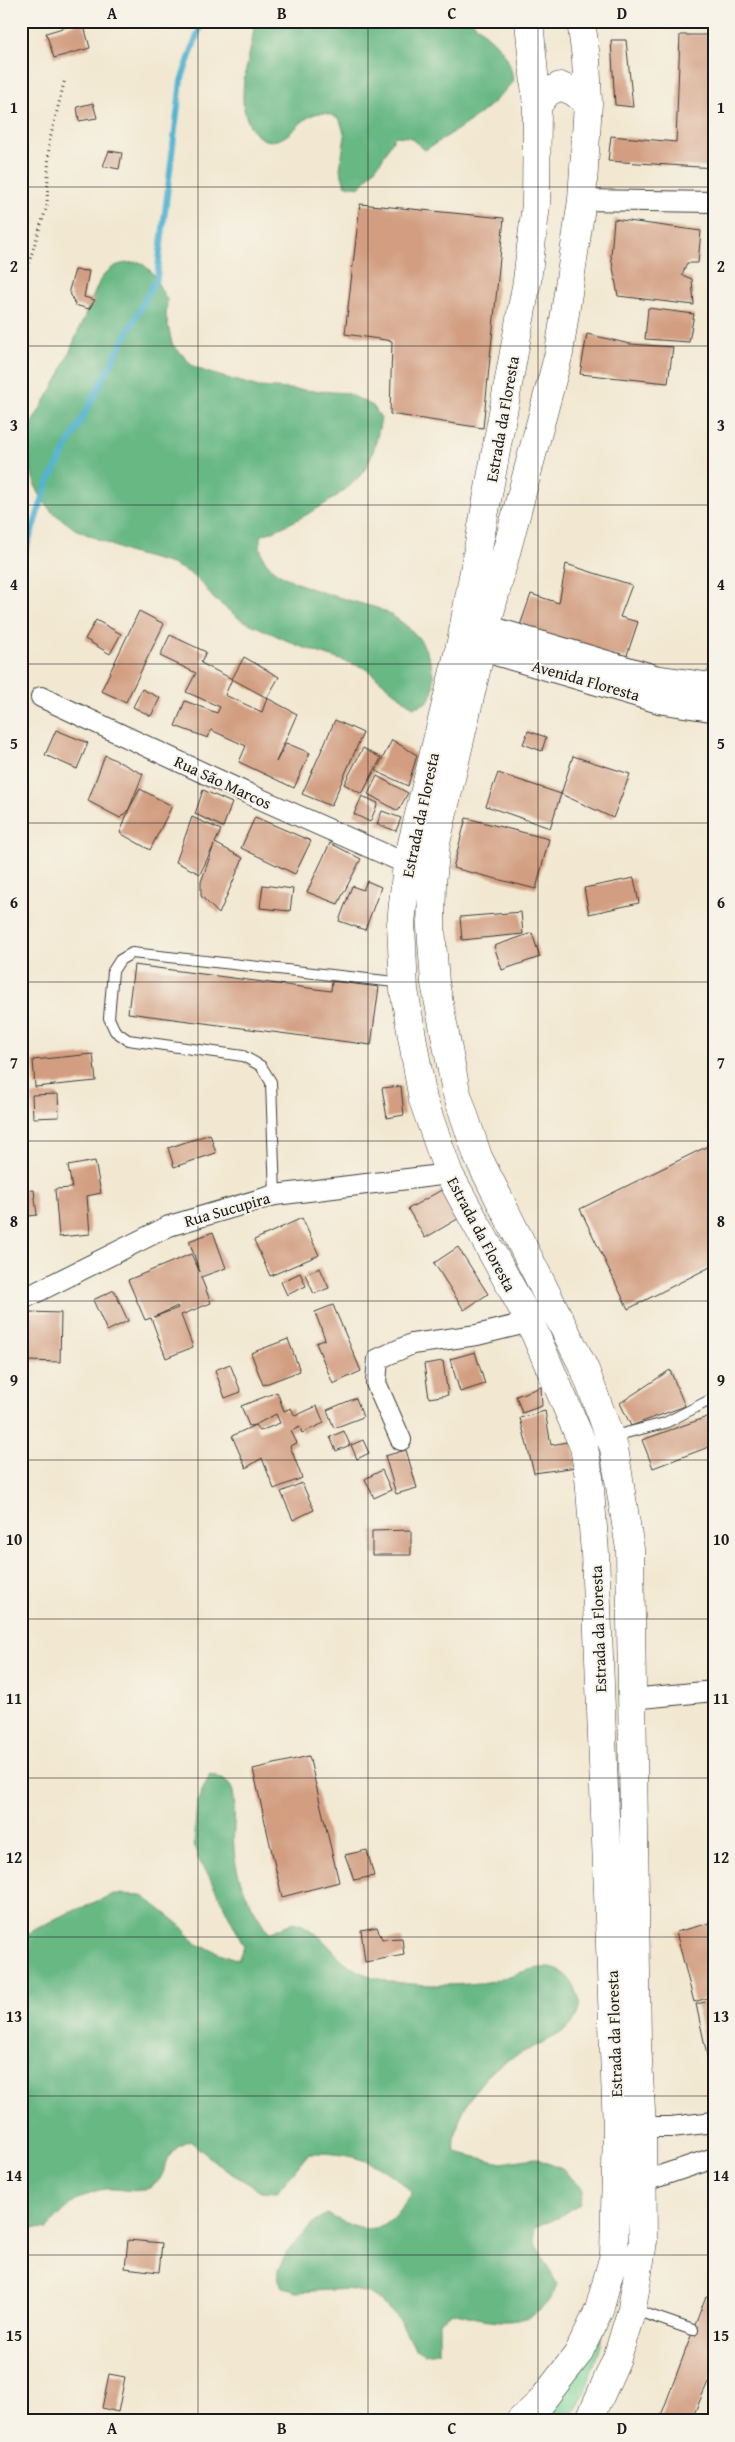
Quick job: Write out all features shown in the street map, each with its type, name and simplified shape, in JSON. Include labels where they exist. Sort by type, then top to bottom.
[{"type":"main road","name":"Estrada da Floresta","points":[[529,21],[537,106],[536,204],[527,280],[473,635],[436,843],[432,883],[431,926],[435,983],[456,1091],[478,1157],[585,1370],[614,1448],[630,1549],[630,1699],[637,2043],[642,2127],[643,2242],[632,2310],[617,2358],[589,2421]]},
{"type":"main road","name":"Estrada da Floresta","points":[[520,2421],[540,2403],[578,2354],[599,2310],[614,2255],[617,2128],[596,1562],[589,1477],[584,1446],[530,1322],[449,1174],[423,1100],[404,983],[401,924],[407,864],[473,635],[559,352],[582,200],[588,103],[586,58],[581,21]]},
{"type":"main road","points":[[537,106],[548,93],[560,86],[574,92],[588,103]]},
{"type":"street","points":[[582,200],[714,202]]},
{"type":"street","name":"Avenida Floresta","points":[[473,635],[656,678],[714,686]]},
{"type":"street","name":"Avenida Floresta","points":[[473,635],[662,701],[714,709]]},
{"type":"street","name":"Rua São Marcos","points":[[41,697],[240,790],[407,864]]},
{"type":"street","name":"Rua Sucupira","points":[[21,1300],[169,1226],[275,1195],[449,1174]]},
{"type":"street","points":[[401,1440],[376,1383],[378,1359],[412,1344],[477,1335],[530,1322]]},
{"type":"street","points":[[630,1699],[714,1691]]},
{"type":"street","points":[[642,2127],[671,2127],[714,2122]]},
{"type":"street","points":[[642,2182],[714,2158]]},
{"type":"lane","points":[[275,1195],[271,1082],[261,1066],[242,1056],[128,1040],[115,1031],[109,1018],[113,971],[116,965],[120,960],[132,953],[404,983]]},
{"type":"lane","points":[[610,1437],[665,1423],[714,1398]]},
{"type":"lane","points":[[632,2310],[693,2330]]},
{"type":"path","points":[[21,287],[47,206],[49,143],[64,79]]},
{"type":"green space","points":[[254,21],[472,21],[504,54],[511,70],[513,81],[483,112],[425,150],[409,137],[395,136],[381,161],[360,187],[345,185],[340,169],[345,136],[340,120],[337,118],[325,113],[315,114],[306,119],[285,137],[271,141],[263,139],[251,128],[243,102],[243,85],[254,30]]},
{"type":"green space","points":[[140,262],[151,271],[167,300],[166,316],[172,344],[193,366],[206,372],[259,387],[347,393],[373,406],[381,418],[371,457],[357,479],[317,509],[260,536],[261,549],[266,562],[286,578],[317,591],[377,608],[388,613],[412,631],[421,641],[432,669],[433,689],[425,703],[413,707],[365,668],[299,646],[240,619],[213,598],[201,582],[188,572],[172,564],[127,552],[75,529],[51,511],[42,499],[35,485],[24,441],[30,426],[59,377],[100,280],[117,265]]},
{"type":"green space","points":[[714,641],[714,672],[707,672]]},
{"type":"green space","points":[[210,1774],[227,1782],[232,1788],[235,1806],[235,1861],[246,1894],[269,1933],[294,1922],[303,1925],[318,1935],[350,1966],[371,1976],[394,1982],[453,1985],[487,1982],[538,1968],[550,1968],[561,1972],[570,1980],[579,1999],[577,2016],[573,2023],[557,2035],[506,2061],[486,2077],[462,2113],[455,2140],[455,2152],[502,2163],[535,2158],[562,2169],[583,2189],[579,2204],[564,2214],[535,2227],[535,2243],[557,2284],[549,2300],[539,2311],[514,2321],[484,2319],[453,2312],[439,2321],[439,2352],[424,2354],[414,2348],[401,2322],[381,2301],[369,2293],[348,2289],[296,2292],[282,2287],[278,2271],[285,2256],[298,2239],[321,2218],[327,2214],[356,2227],[376,2229],[392,2218],[412,2193],[401,2182],[378,2166],[339,2154],[309,2153],[277,2192],[261,2191],[224,2169],[190,2141],[173,2151],[158,2182],[146,2189],[107,2189],[89,2194],[73,2203],[47,2229],[30,2228],[21,2220],[21,1937],[59,1917],[114,1894],[142,1895],[178,1923],[197,1944],[238,1960],[244,1946],[208,1874],[198,1859],[194,1844],[197,1802]]},
{"type":"green space","points":[[617,2289],[585,2392],[569,2421],[540,2421]]},
{"type":"building","points":[[83,22],[90,48],[54,58],[46,33]]},
{"type":"building","points":[[680,35],[714,35],[714,168],[608,161],[611,136],[676,142]]},
{"type":"building","points":[[611,40],[626,40],[633,107],[615,105]]},
{"type":"building","points":[[93,103],[97,118],[79,121],[77,107]]},
{"type":"building","points":[[109,151],[122,153],[119,169],[103,166]]},
{"type":"building","points":[[360,204],[504,218],[483,428],[390,414],[392,341],[345,334]]},
{"type":"building","points":[[614,219],[701,231],[698,263],[687,263],[682,275],[692,279],[694,305],[618,296],[611,256]]},
{"type":"building","points":[[75,270],[89,271],[84,297],[95,300],[89,309],[75,305],[69,290]]},
{"type":"building","points":[[648,308],[694,314],[689,342],[645,339]]},
{"type":"building","points":[[587,334],[630,344],[673,347],[668,383],[580,374]]},
{"type":"building","points":[[566,564],[632,585],[620,617],[638,622],[626,658],[516,637],[531,594],[559,603]]},
{"type":"building","points":[[139,611],[164,624],[126,702],[101,691]]},
{"type":"building","points":[[96,620],[121,634],[110,654],[85,639]]},
{"type":"building","points":[[170,635],[206,652],[201,663],[232,679],[225,695],[262,712],[267,698],[297,714],[276,762],[286,743],[310,753],[294,788],[239,762],[246,746],[211,730],[208,738],[175,726],[185,701],[217,713],[220,707],[186,692],[196,673],[160,656]]},
{"type":"building","points":[[244,657],[279,677],[267,698],[232,679]]},
{"type":"building","points":[[142,689],[160,698],[151,716],[133,707]]},
{"type":"building","points":[[335,720],[363,733],[331,806],[302,794]]},
{"type":"building","points":[[56,730],[88,743],[77,769],[45,755]]},
{"type":"building","points":[[528,731],[546,737],[542,751],[523,744]]},
{"type":"building","points":[[392,740],[417,755],[408,786],[376,771]]},
{"type":"building","points":[[363,748],[381,758],[362,794],[344,784]]},
{"type":"building","points":[[105,755],[143,774],[129,809],[120,818],[88,801]]},
{"type":"building","points":[[573,756],[630,774],[613,818],[561,794]]},
{"type":"building","points":[[498,773],[561,794],[550,828],[486,806]]},
{"type":"building","points":[[377,776],[408,793],[398,811],[368,794]]},
{"type":"building","points":[[140,789],[172,806],[150,850],[120,833],[129,809]]},
{"type":"building","points":[[203,790],[232,803],[223,827],[195,814]]},
{"type":"building","points":[[362,796],[378,803],[370,822],[354,814]]},
{"type":"building","points":[[382,811],[401,818],[396,831],[377,824]]},
{"type":"building","points":[[192,817],[221,830],[215,843],[243,858],[219,914],[201,896],[201,882],[214,845],[200,874],[176,862]]},
{"type":"building","points":[[255,817],[311,841],[295,874],[241,848]]},
{"type":"building","points":[[466,818],[549,839],[536,889],[453,868]]},
{"type":"building","points":[[330,843],[361,859],[338,904],[307,892]]},
{"type":"building","points":[[634,878],[639,903],[589,914],[584,888]]},
{"type":"building","points":[[367,881],[381,887],[365,930],[339,921],[352,886],[363,890]]},
{"type":"building","points":[[263,885],[293,889],[290,911],[260,908]]},
{"type":"building","points":[[521,912],[523,934],[462,940],[460,917]]},
{"type":"building","points":[[532,933],[540,957],[502,970],[494,946]]},
{"type":"building","points":[[134,965],[331,991],[332,981],[379,987],[371,1045],[128,1013]]},
{"type":"building","points":[[93,1054],[96,1081],[35,1087],[33,1060]]},
{"type":"building","points":[[401,1086],[404,1115],[387,1118],[382,1088]]},
{"type":"building","points":[[58,1094],[59,1117],[33,1118],[32,1095]]},
{"type":"building","points":[[210,1134],[216,1153],[174,1167],[168,1148]]},
{"type":"building","points":[[714,1143],[714,1265],[628,1309],[580,1209]]},
{"type":"building","points":[[95,1161],[101,1193],[87,1196],[90,1234],[59,1237],[55,1189],[72,1188],[68,1166]]},
{"type":"building","points":[[445,1188],[461,1217],[425,1238],[408,1209]]},
{"type":"building","points":[[34,1190],[37,1215],[21,1217],[21,1191]]},
{"type":"building","points":[[302,1218],[319,1255],[270,1276],[254,1240]]},
{"type":"building","points":[[213,1232],[226,1268],[201,1277],[211,1303],[181,1315],[193,1347],[166,1358],[151,1318],[145,1320],[128,1280],[191,1254],[200,1272],[189,1241]],"holes":[[[177,1306],[178,1308],[154,1317]]]},
{"type":"building","points":[[458,1247],[488,1294],[464,1310],[434,1263]]},
{"type":"building","points":[[320,1268],[329,1288],[314,1294],[305,1274]]},
{"type":"building","points":[[300,1273],[306,1286],[287,1295],[281,1282]]},
{"type":"building","points":[[114,1290],[128,1321],[107,1331],[93,1300]]},
{"type":"building","points":[[333,1305],[361,1371],[333,1384],[316,1343],[325,1339],[315,1312]]},
{"type":"building","points":[[28,1312],[61,1313],[60,1362],[27,1361]]},
{"type":"building","points":[[288,1339],[300,1371],[263,1385],[251,1353]]},
{"type":"building","points":[[475,1352],[485,1384],[460,1392],[450,1359]]},
{"type":"building","points":[[443,1361],[448,1395],[429,1398],[424,1364]]},
{"type":"building","points":[[230,1364],[241,1392],[225,1398],[215,1370]]},
{"type":"building","points":[[670,1370],[685,1406],[631,1426],[620,1403]]},
{"type":"building","points":[[541,1387],[542,1406],[522,1413],[516,1396]]},
{"type":"building","points":[[277,1392],[284,1411],[291,1408],[295,1416],[317,1406],[324,1423],[302,1433],[300,1427],[291,1431],[297,1443],[290,1446],[302,1478],[274,1489],[262,1458],[246,1468],[232,1436],[255,1425],[249,1426],[241,1406]],"holes":[[[276,1414],[280,1423],[260,1431],[255,1425]]]},
{"type":"building","points":[[356,1398],[363,1417],[334,1428],[327,1410]]},
{"type":"building","points":[[545,1411],[551,1445],[572,1441],[577,1467],[534,1473],[520,1418]]},
{"type":"building","points":[[710,1416],[714,1445],[653,1468],[642,1440]]},
{"type":"building","points":[[344,1431],[350,1445],[336,1451],[330,1437]]},
{"type":"building","points":[[363,1440],[369,1453],[357,1459],[351,1445]]},
{"type":"building","points":[[406,1450],[417,1488],[396,1494],[385,1456]]},
{"type":"building","points":[[382,1470],[391,1490],[374,1498],[365,1479]]},
{"type":"building","points":[[302,1483],[314,1510],[293,1520],[281,1492]]},
{"type":"building","points":[[411,1530],[411,1555],[372,1555],[372,1531]]},
{"type":"building","points":[[309,1756],[339,1882],[282,1897],[253,1769]]},
{"type":"building","points":[[367,1850],[374,1876],[354,1880],[345,1855]]},
{"type":"building","points":[[714,1922],[714,1996],[694,2002],[676,1932]]},
{"type":"building","points":[[377,1927],[382,1939],[402,1938],[404,1955],[365,1962],[361,1930]]},
{"type":"building","points":[[714,2000],[714,2074],[711,2074],[696,2004]]},
{"type":"building","points":[[128,2240],[162,2243],[159,2272],[125,2268]]},
{"type":"building","points":[[706,2296],[714,2298],[714,2334],[710,2344],[714,2345],[714,2368],[691,2421],[659,2421]]},
{"type":"building","points":[[109,2374],[125,2377],[118,2412],[102,2408]]},
{"type":"waterway","points":[[21,564],[47,485],[157,277],[181,81],[202,21]]}]
